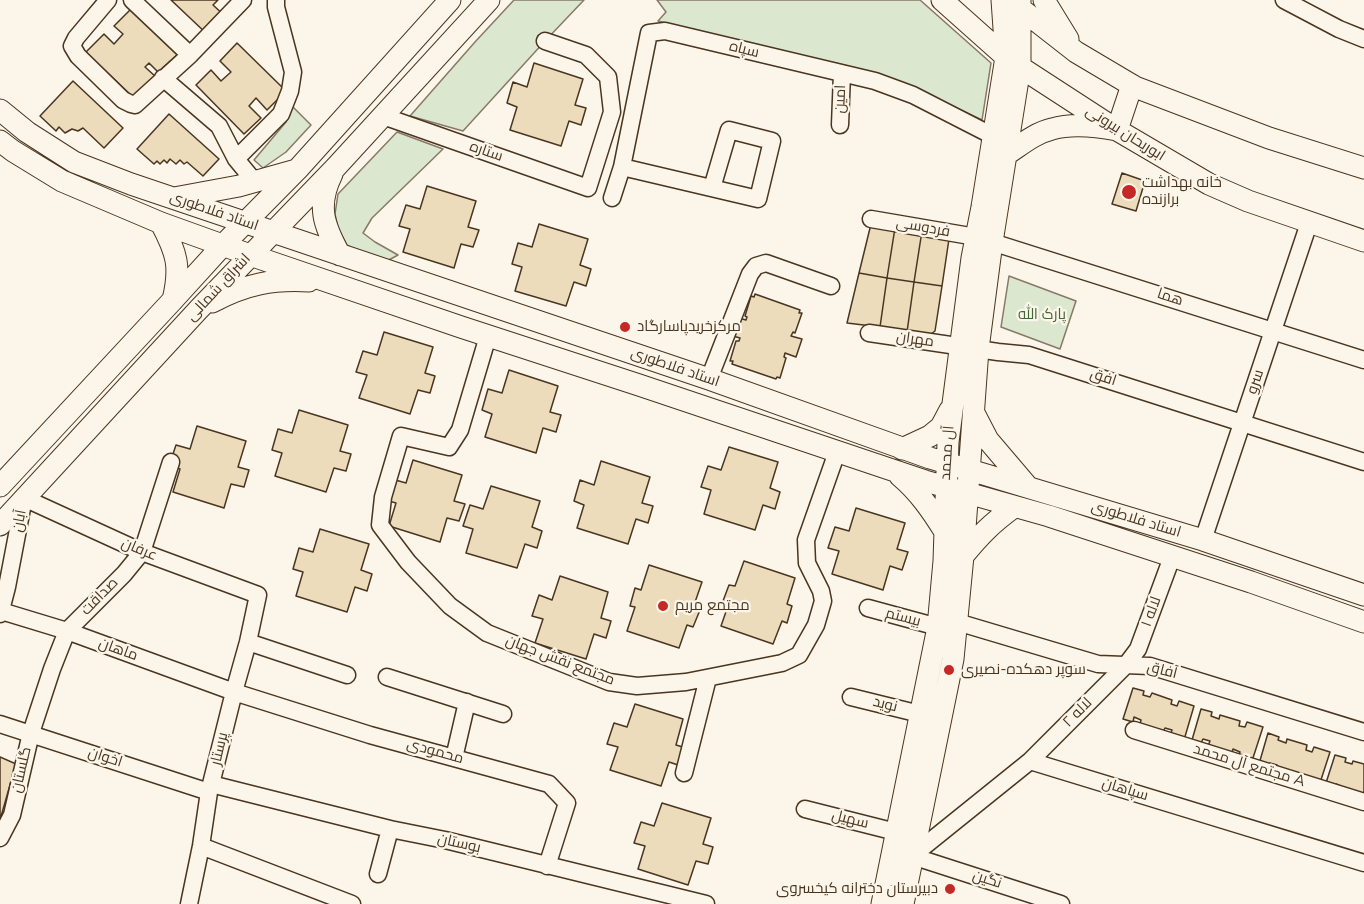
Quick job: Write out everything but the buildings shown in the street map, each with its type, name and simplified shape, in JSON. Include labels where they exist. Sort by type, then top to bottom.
[{"type":"main road","name":"اشراق شمالی","points":[[0,486],[244,222],[297,170],[450,0]]},
{"type":"main road","name":"اشراق شمالی","points":[[0,525],[199,309],[336,167],[489,0]]},
{"type":"main road","name":"ابوریحان بیرونی","points":[[942,0],[1013,62],[1117,130],[1209,184],[1248,201],[1364,241]]},
{"type":"main road","points":[[1044,0],[1076,52]]},
{"type":"main road","points":[[1013,2],[1076,52],[1132,85],[1269,138],[1364,168]]},
{"type":"main road","name":"آل محمد","points":[[984,239],[1007,154],[1013,62],[1013,2]]},
{"type":"main road","name":"آل محمد","points":[[903,904],[953,659],[948,625],[945,532],[946,463],[952,407],[969,347],[984,239],[993,136],[1013,62]]},
{"type":"main road","points":[[1007,154],[1027,140],[1051,129],[1093,126],[1117,130],[1132,85]]},
{"type":"main road","name":"استاد فلاطوری","points":[[0,110],[27,132],[74,162],[131,184],[709,379],[903,449],[1203,540],[1364,595]]},
{"type":"main road","name":"استاد فلاطوری","points":[[0,141],[13,152],[62,181],[161,223],[250,255],[837,452],[968,494],[1049,516],[1251,582],[1364,622]]},
{"type":"main road","points":[[336,167],[326,187],[323,215],[328,234],[340,255]]},
{"type":"main road","points":[[172,198],[255,182],[297,170]]},
{"type":"main road","points":[[161,223],[171,242],[178,264],[177,282],[172,301]]},
{"type":"main road","points":[[199,309],[250,285],[294,280],[329,282]]},
{"type":"main road","name":"آل محمد","points":[[882,904],[920,714],[948,625],[963,556],[974,412],[969,347]]},
{"type":"main road","points":[[903,449],[930,436],[941,427],[952,407]]},
{"type":"main road","points":[[974,412],[988,440],[1029,488]]},
{"type":"main road","points":[[895,471],[912,485],[945,532]]},
{"type":"main road","points":[[963,556],[996,520],[1014,507]]},
{"type":"street","points":[[108,0],[72,43],[72,46],[78,56],[123,100],[135,105],[190,55],[243,0]]},
{"type":"street","points":[[132,0],[190,55]]},
{"type":"street","points":[[236,159],[281,114],[290,91],[293,72],[276,0]]},
{"type":"street","points":[[1284,0],[1339,29],[1364,39]]},
{"type":"street","name":"سپاه","points":[[612,198],[622,167],[649,33],[665,31],[875,81],[913,95],[993,136]]},
{"type":"street","name":"ستاره","points":[[383,116],[588,188],[612,112],[608,77],[586,55],[545,40]]},
{"type":"street","name":"امین","points":[[840,125],[842,73]]},
{"type":"street","points":[[163,78],[219,126],[236,159],[255,182]]},
{"type":"street","points":[[622,167],[758,199],[772,141],[729,130],[712,188]]},
{"type":"street","name":"فردوسی","points":[[871,219],[984,239]]},
{"type":"street","name":"سرو","points":[[1203,540],[1309,223]]},
{"type":"street","name":"هما","points":[[984,239],[1364,360]]},
{"type":"street","points":[[709,379],[750,274],[756,266],[766,263],[831,286]]},
{"type":"street","name":"مهران","points":[[869,333],[969,347]]},
{"type":"street","name":"مجتمع نقش جهان","points":[[488,336],[460,430],[449,447],[401,436],[383,496],[380,525],[408,562],[450,606],[487,633],[609,682],[637,686],[687,682],[782,663],[799,655],[816,626],[824,601],[807,563],[806,540],[837,452]]},
{"type":"street","name":"افق","points":[[969,347],[1029,355],[1364,462]]},
{"type":"street","name":"صداقت","points":[[31,734],[67,630],[124,574],[142,552],[171,462]]},
{"type":"street","name":"عرفان","points":[[24,498],[142,552],[258,595]]},
{"type":"street","name":"آبان","points":[[1,613],[24,498]]},
{"type":"street","name":"لاله ۱","points":[[1126,665],[1138,649],[1172,557]]},
{"type":"street","name":"پرستار","points":[[189,904],[210,788],[258,595]]},
{"type":"street","name":"بیستم","points":[[868,608],[948,625]]},
{"type":"street","name":"ماهان","points":[[1,613],[67,630],[234,692]]},
{"type":"street","name":"آفاق","points":[[948,625],[1098,664],[1150,666],[1364,732]]},
{"type":"street","points":[[248,642],[347,675]]},
{"type":"street","name":"لاله ۲","points":[[1030,761],[1126,665]]},
{"type":"street","points":[[387,677],[503,714]]},
{"type":"street","points":[[684,773],[708,678]]},
{"type":"street","name":"محمودی","points":[[234,692],[370,735],[549,784],[567,803],[548,866]]},
{"type":"street","name":"نوید","points":[[851,697],[920,714]]},
{"type":"street","points":[[454,758],[467,702]]},
{"type":"street","name":"اخوان","points":[[0,724],[210,788]]},
{"type":"street","name":"مجتمع آل محمد A","points":[[1134,730],[1364,802]]},
{"type":"street","name":"گلستان","points":[[0,838],[12,815],[31,734]]},
{"type":"street","points":[[912,856],[1030,761]]},
{"type":"street","name":"سپاهان","points":[[1030,761],[1364,863]]},
{"type":"street","name":"بوستان","points":[[210,788],[445,840],[548,866],[637,896],[706,904]]},
{"type":"street","name":"سهیل","points":[[805,809],[896,832]]},
{"type":"street","points":[[378,874],[390,829]]},
{"type":"street","points":[[201,846],[352,904]]},
{"type":"street","name":"نگین","points":[[912,856],[1061,904]]},
{"type":"green space","points":[[514,0],[584,0],[463,131],[410,116],[475,42]]},
{"type":"green space","points":[[657,0],[920,0],[991,63],[982,120],[899,81],[658,21],[666,12]]},
{"type":"green space","points":[[291,105],[311,125],[286,152],[263,168],[254,160],[286,122]]},
{"type":"green space","points":[[397,132],[443,149],[372,218],[363,233],[398,255],[387,261],[371,259],[347,245],[338,228],[335,214],[338,194]]},
{"type":"green space","name":"پارک الله","points":[[1009,276],[1076,301],[1060,349],[1001,327]]},
{"type":"place","name":"خانه بهداشت برازنده","points":[[1129,192]]},
{"type":"place","name":"مرکزخریدپاسارگاد","points":[[625,327]]},
{"type":"place","name":"مجتمع مریم","points":[[663,606]]},
{"type":"place","name":"سوپر دهکده-نصیری","points":[[949,670]]},
{"type":"place","name":"دبیرستان دخترانه کیخسروی","points":[[950,889]]}]
